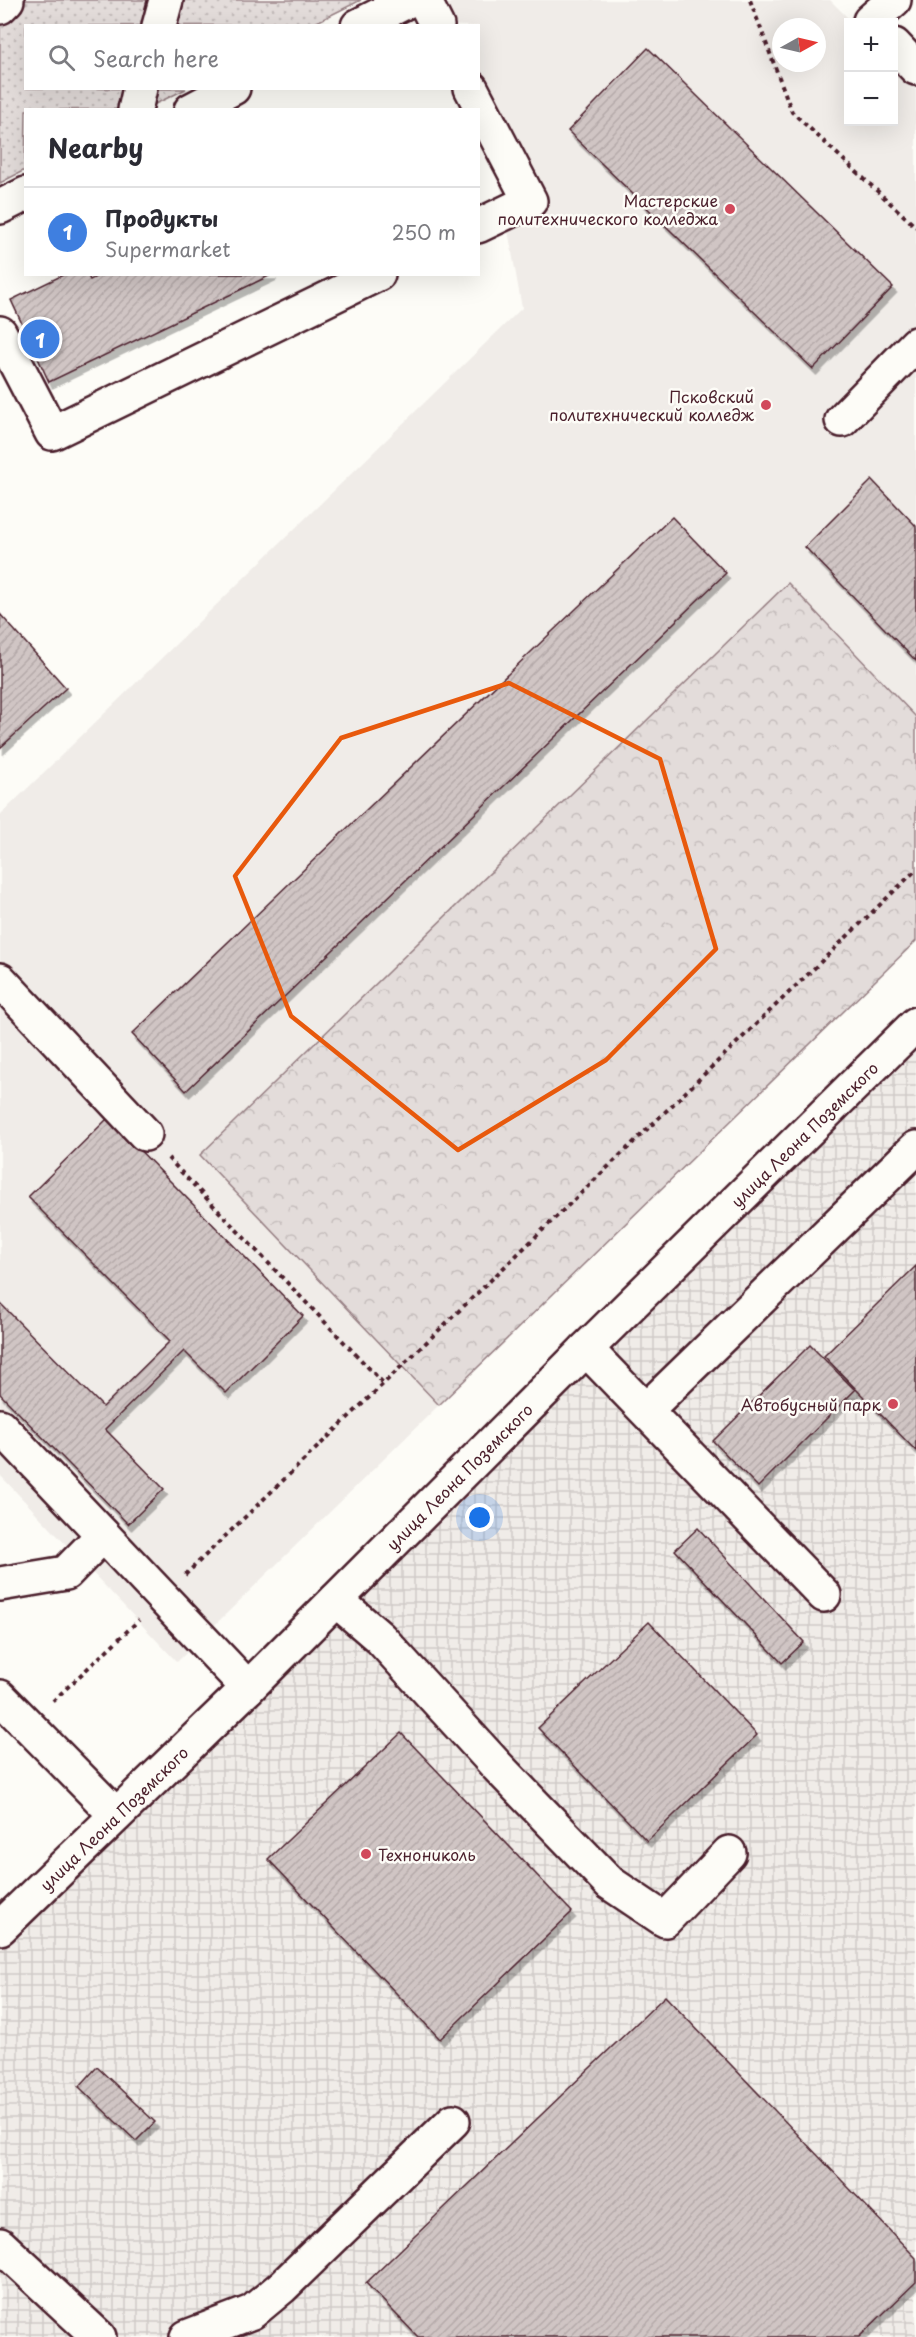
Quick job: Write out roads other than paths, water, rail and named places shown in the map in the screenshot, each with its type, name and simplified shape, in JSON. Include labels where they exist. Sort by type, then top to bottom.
[{"type":"main road","points":[[0,6],[7,0]]},
{"type":"main road","points":[[160,24],[166,0]]},
{"type":"main road","points":[[362,24],[409,0]]},
{"type":"main road","points":[[424,0],[436,24]]},
{"type":"main road","points":[[898,49],[916,68]]},
{"type":"main road","points":[[135,108],[140,90]]},
{"type":"main road","points":[[195,108],[229,90]]},
{"type":"main road","points":[[472,90],[530,201],[480,225]]},
{"type":"main road","points":[[0,207],[24,195]]},
{"type":"main road","points":[[0,333],[52,433],[374,276]]},
{"type":"main road","points":[[842,420],[916,344]]},
{"type":"main road","points":[[0,980],[144,1134]]},
{"type":"main road","name":"улица Леона Поземского","points":[[0,1928],[248,1688],[586,1349],[916,1024]]},
{"type":"main road","points":[[646,1409],[916,1148]]},
{"type":"main road","points":[[586,1349],[824,1595]]},
{"type":"main road","points":[[0,1426],[248,1688]]},
{"type":"main road","points":[[0,1584],[66,1573],[103,1536]]},
{"type":"main road","points":[[336,1600],[380,1638],[497,1766],[610,1883],[665,1920],[729,1852]]},
{"type":"main road","points":[[0,1697],[116,1815]]},
{"type":"main road","points":[[188,2337],[252,2312],[282,2287],[453,2121]]},
{"type":"main road","points":[[0,2245],[99,2337]]},
{"type":"place","name":"Мастерские политехнического колледжа","points":[[730,209]]},
{"type":"place","name":"Продукты","points":[[40,339]]},
{"type":"place","name":"Псковский политехнический колледж","points":[[766,405]]},
{"type":"place","name":"Автобусный парк","points":[[893,1404]]},
{"type":"place","name":"Технониколь","points":[[366,1854]]}]
